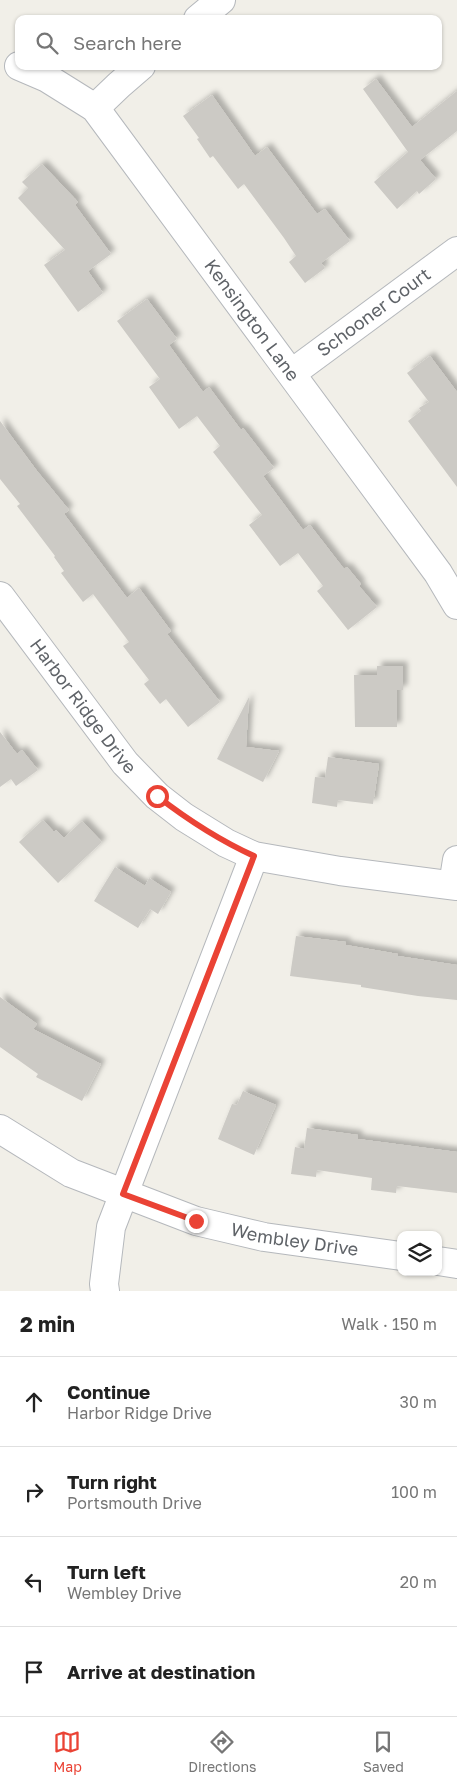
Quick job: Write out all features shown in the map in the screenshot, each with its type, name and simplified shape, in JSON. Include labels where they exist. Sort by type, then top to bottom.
[{"type":"street","points":[[203,15],[221,0]]},
{"type":"street","name":"Kensington Lane","points":[[0,60],[15,65]]},
{"type":"street","name":"Kensington Lane","points":[[28,70],[47,78],[95,108],[438,573],[457,605]]},
{"type":"street","points":[[95,108],[136,70]]},
{"type":"street","name":"Schooner Court","points":[[292,373],[457,251]]},
{"type":"street","name":"Harbor Ridge Drive","points":[[0,596],[125,763],[151,790],[184,817],[226,843],[254,856],[340,871],[456,877]]},
{"type":"street","points":[[105,1291],[104,1284],[111,1227],[254,856]]},
{"type":"street","name":"Wembley Drive","points":[[0,1129],[71,1173],[196,1221],[264,1238],[397,1255]]},
{"type":"street","points":[[442,1262],[457,1264]]},
{"type":"building","points":[[376,79],[412,127],[457,91],[457,131],[420,160],[436,179],[419,194],[417,191],[397,209],[374,182],[408,152],[363,89]]},
{"type":"building","points":[[212,95],[255,156],[267,147],[317,214],[325,209],[350,241],[321,263],[325,268],[305,283],[289,262],[296,256],[284,238],[244,184],[238,189],[213,156],[210,158],[197,139],[199,138],[183,116]]},
{"type":"building","points":[[42,164],[78,202],[75,205],[111,254],[88,271],[103,293],[78,312],[44,265],[65,250],[18,198],[28,188],[22,182]]},
{"type":"building","points":[[147,299],[177,339],[169,345],[203,392],[209,387],[241,430],[243,428],[274,468],[263,476],[303,530],[310,525],[344,569],[347,567],[361,584],[359,586],[377,607],[348,630],[317,591],[323,586],[298,553],[280,566],[249,525],[262,515],[213,452],[220,446],[197,416],[179,429],[149,387],[160,379],[117,321]]},
{"type":"building","points":[[430,356],[457,392],[457,487],[408,421],[421,411],[419,408],[429,402],[407,373]]},
{"type":"building","points":[[0,421],[69,510],[64,514],[127,598],[139,588],[171,631],[167,634],[220,702],[188,727],[166,699],[160,704],[144,684],[149,680],[123,646],[129,642],[93,594],[83,602],[61,573],[64,571],[55,556],[17,506],[20,504],[0,479]]},
{"type":"building","points":[[377,666],[403,666],[403,690],[397,690],[397,727],[355,727],[354,675],[377,675]]},
{"type":"building","points":[[249,697],[246,747],[279,751],[263,782],[217,759]]},
{"type":"building","points":[[0,732],[17,754],[22,750],[38,770],[16,786],[11,779],[0,787]]},
{"type":"building","points":[[328,757],[379,764],[373,804],[338,800],[337,807],[312,803],[315,777],[325,778]]},
{"type":"building","points":[[43,820],[54,832],[56,830],[64,838],[82,821],[102,842],[58,883],[19,842]]},
{"type":"building","points":[[115,867],[145,886],[149,878],[171,892],[158,914],[150,909],[138,928],[94,901]]},
{"type":"building","points":[[296,936],[346,942],[346,945],[398,954],[398,956],[457,965],[457,1000],[418,996],[361,987],[361,985],[290,976]]},
{"type":"building","points":[[0,997],[37,1024],[33,1029],[101,1064],[82,1101],[36,1077],[38,1074],[0,1047]]},
{"type":"building","points":[[243,1091],[276,1105],[254,1155],[218,1139],[232,1104],[237,1105]]},
{"type":"building","points":[[307,1128],[358,1135],[358,1139],[457,1152],[457,1193],[397,1186],[396,1193],[371,1190],[372,1178],[317,1170],[316,1177],[291,1174],[295,1147],[304,1149]]},
{"type":"route","points":[[157,796],[184,817],[226,843],[254,856],[123,1194],[196,1221]]}]
